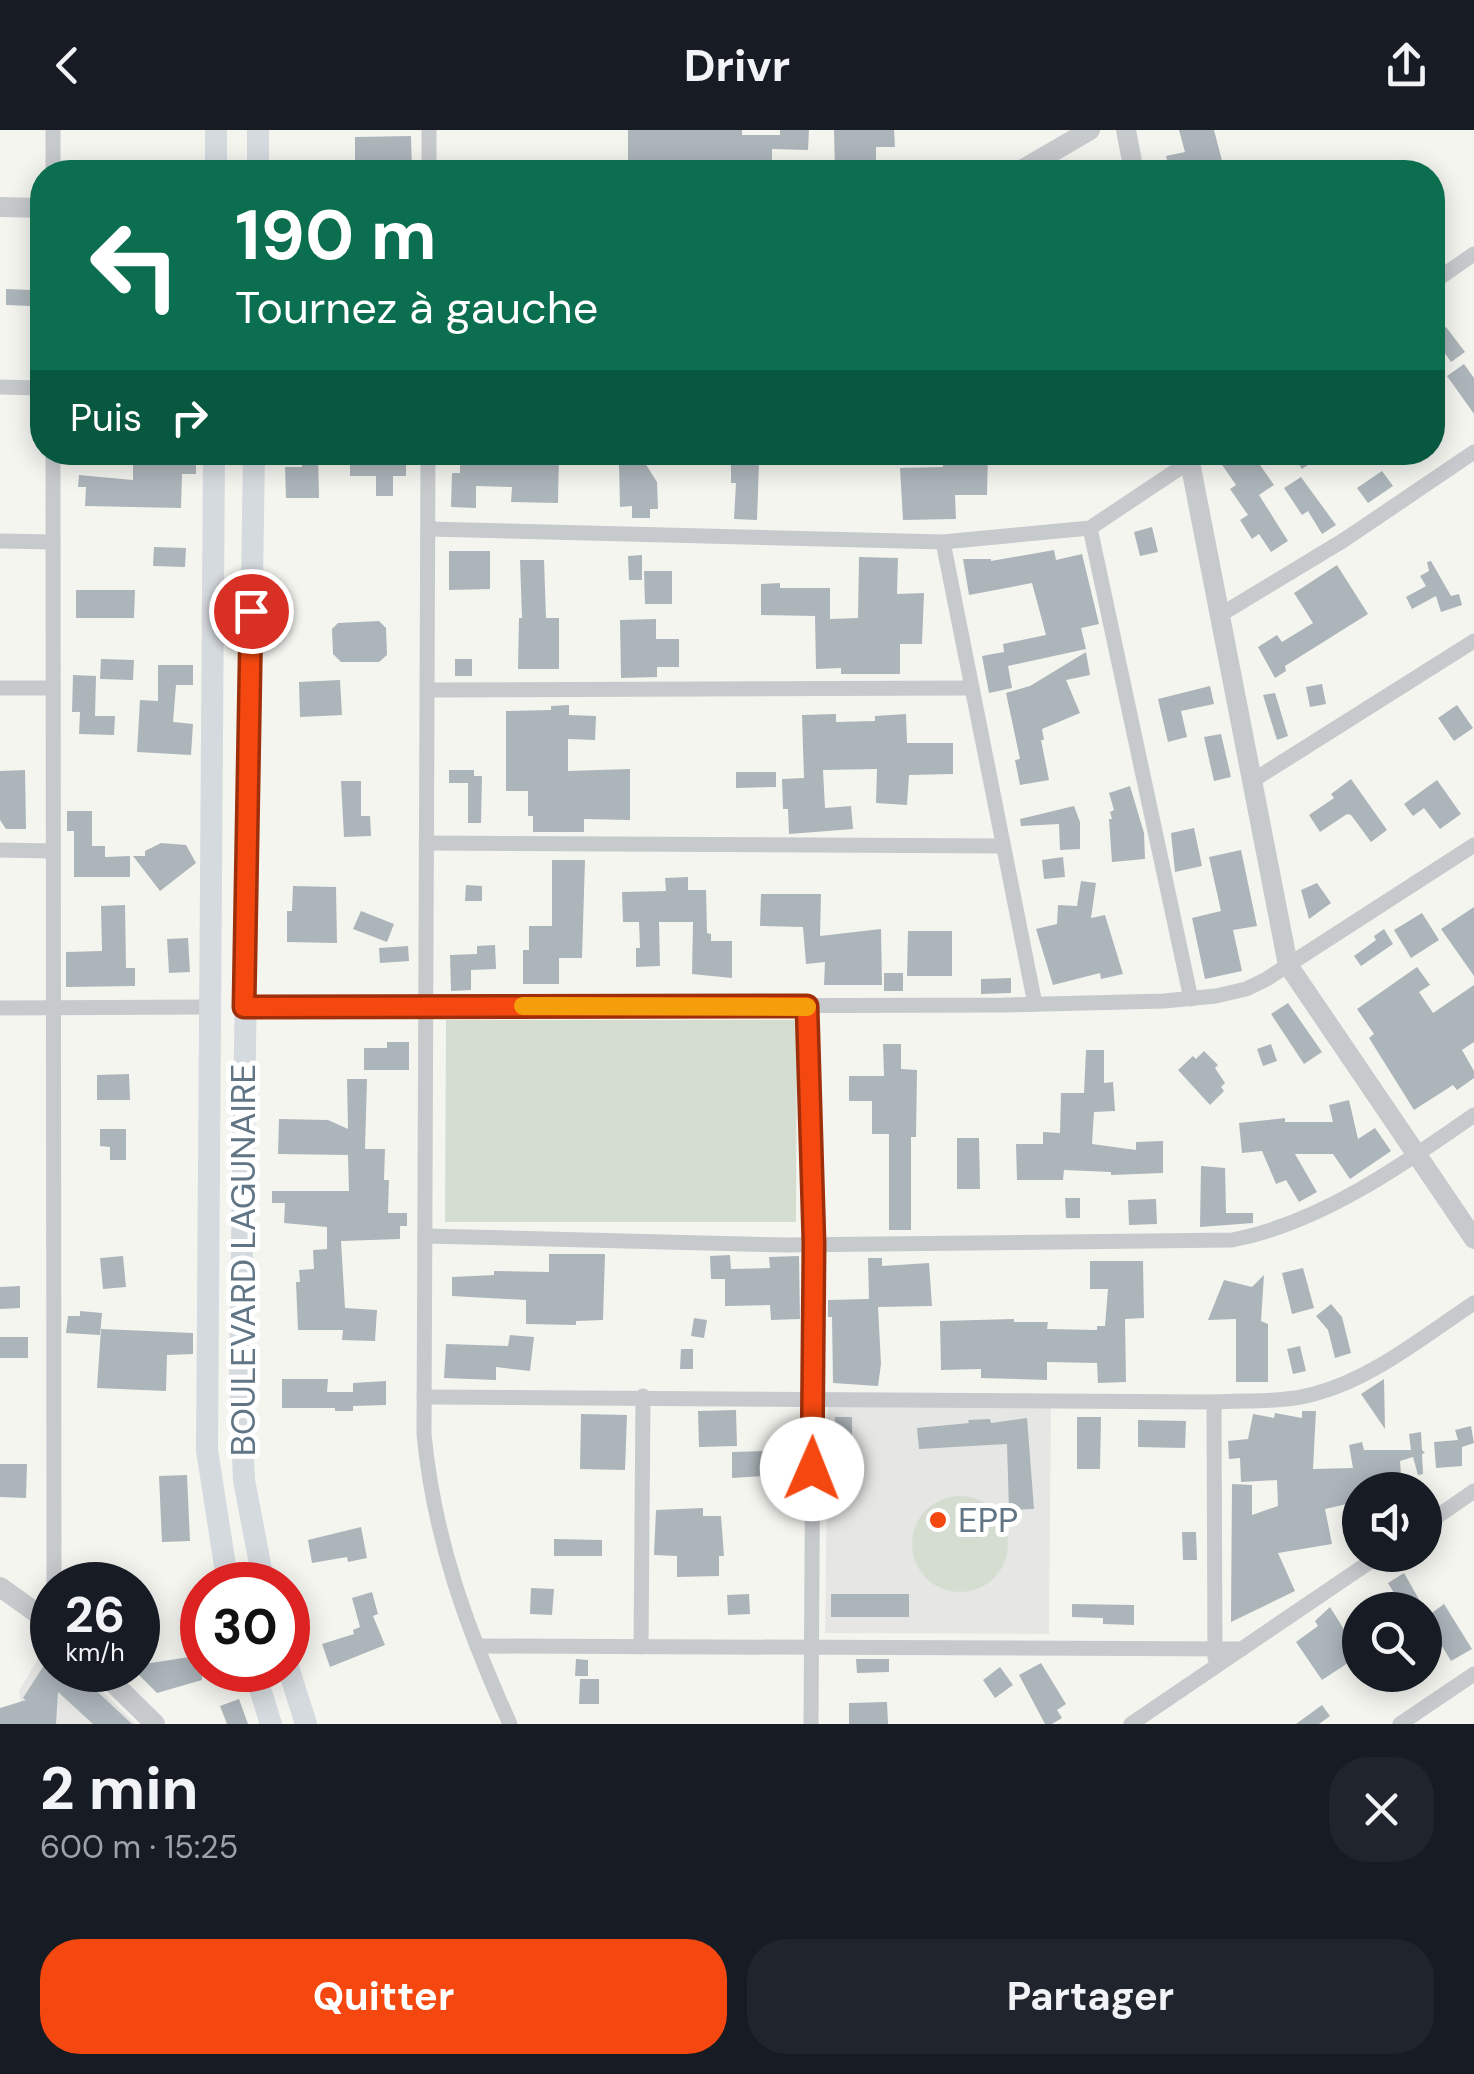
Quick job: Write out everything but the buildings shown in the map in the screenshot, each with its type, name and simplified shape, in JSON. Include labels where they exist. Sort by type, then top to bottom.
[{"type":"main road","points":[[216,130],[216,160]]},
{"type":"main road","points":[[258,130],[258,160]]},
{"type":"main road","name":"BOULEVARD LAGUNAIRE","points":[[214,465],[206,1450],[224,1562]]},
{"type":"main road","name":"BOULEVARD LAGUNAIRE","points":[[254,465],[240,1396],[244,1480],[260,1562]]},
{"type":"main road","points":[[261,1692],[270,1724]]},
{"type":"main road","points":[[296,1692],[306,1724]]},
{"type":"street","points":[[53,130],[53,160]]},
{"type":"street","points":[[429,130],[429,160]]},
{"type":"street","points":[[1039,160],[1090,130]]},
{"type":"street","points":[[1126,130],[1132,160]]},
{"type":"street","points":[[0,207],[30,208]]},
{"type":"street","points":[[1445,274],[1474,254]]},
{"type":"street","points":[[0,387],[30,388]]},
{"type":"street","points":[[1220,615],[1344,540],[1474,452]]},
{"type":"street","points":[[53,465],[54,1562]]},
{"type":"street","points":[[428,465],[424,1396],[429,1482],[446,1562],[510,1724]]},
{"type":"street","points":[[428,529],[943,542],[1090,528],[1181,465]]},
{"type":"street","points":[[1195,465],[1220,615],[1288,966],[1474,1239]]},
{"type":"street","points":[[1090,528],[1190,998]]},
{"type":"street","points":[[0,541],[53,542]]},
{"type":"street","points":[[943,542],[1035,1004]]},
{"type":"street","points":[[1252,782],[1474,641]]},
{"type":"street","points":[[0,688],[53,688]]},
{"type":"street","points":[[427,690],[972,688]]},
{"type":"street","points":[[426,843],[1004,846]]},
{"type":"street","points":[[244,1007],[1118,1004],[1190,998],[1246,989],[1474,845]]},
{"type":"street","points":[[0,850],[53,851]]},
{"type":"street","points":[[807,1006],[814,1244],[810,1724]]},
{"type":"street","points":[[0,1008],[208,1007]]},
{"type":"street","points":[[425,1236],[814,1244],[1232,1240],[1297,1222],[1416,1156],[1474,1115]]},
{"type":"street","points":[[424,1396],[1214,1402],[1313,1394],[1375,1368],[1474,1303]]},
{"type":"street","points":[[642,1647],[644,1396]]},
{"type":"street","points":[[1214,1402],[1216,1667]]},
{"type":"street","points":[[1442,1513],[1474,1491]]},
{"type":"street","points":[[1132,1724],[1355,1572]]},
{"type":"street","points":[[0,1587],[30,1608]]},
{"type":"street","points":[[478,1646],[1242,1649]]},
{"type":"street","points":[[1400,1724],[1474,1674]]},
{"type":"street","points":[[122,1692],[155,1724]]},
{"type":"shaded area","points":[[446,1020],[797,1020],[796,1222],[445,1222]]},
{"type":"shaded area","name":"EPP","points":[[828,1406],[1051,1407],[1049,1634],[825,1633]]},
{"type":"shaded area","points":[[960,1496],[978,1500],[994,1510],[1004,1526],[1008,1544],[1004,1562],[994,1578],[978,1588],[960,1592],[942,1588],[926,1578],[916,1562],[912,1544],[916,1526],[926,1510],[942,1500]]},
{"type":"shaded area","points":[[30,1672],[30,1692],[103,1692],[136,1724],[23,1724],[19,1691]]},
{"type":"slow traffic","points":[[523,1006],[807,1007]]},
{"type":"place","name":"EPP","points":[[938,1520]]},
{"type":"route","points":[[251,611],[244,1007],[807,1006],[814,1244],[812,1469]]}]
